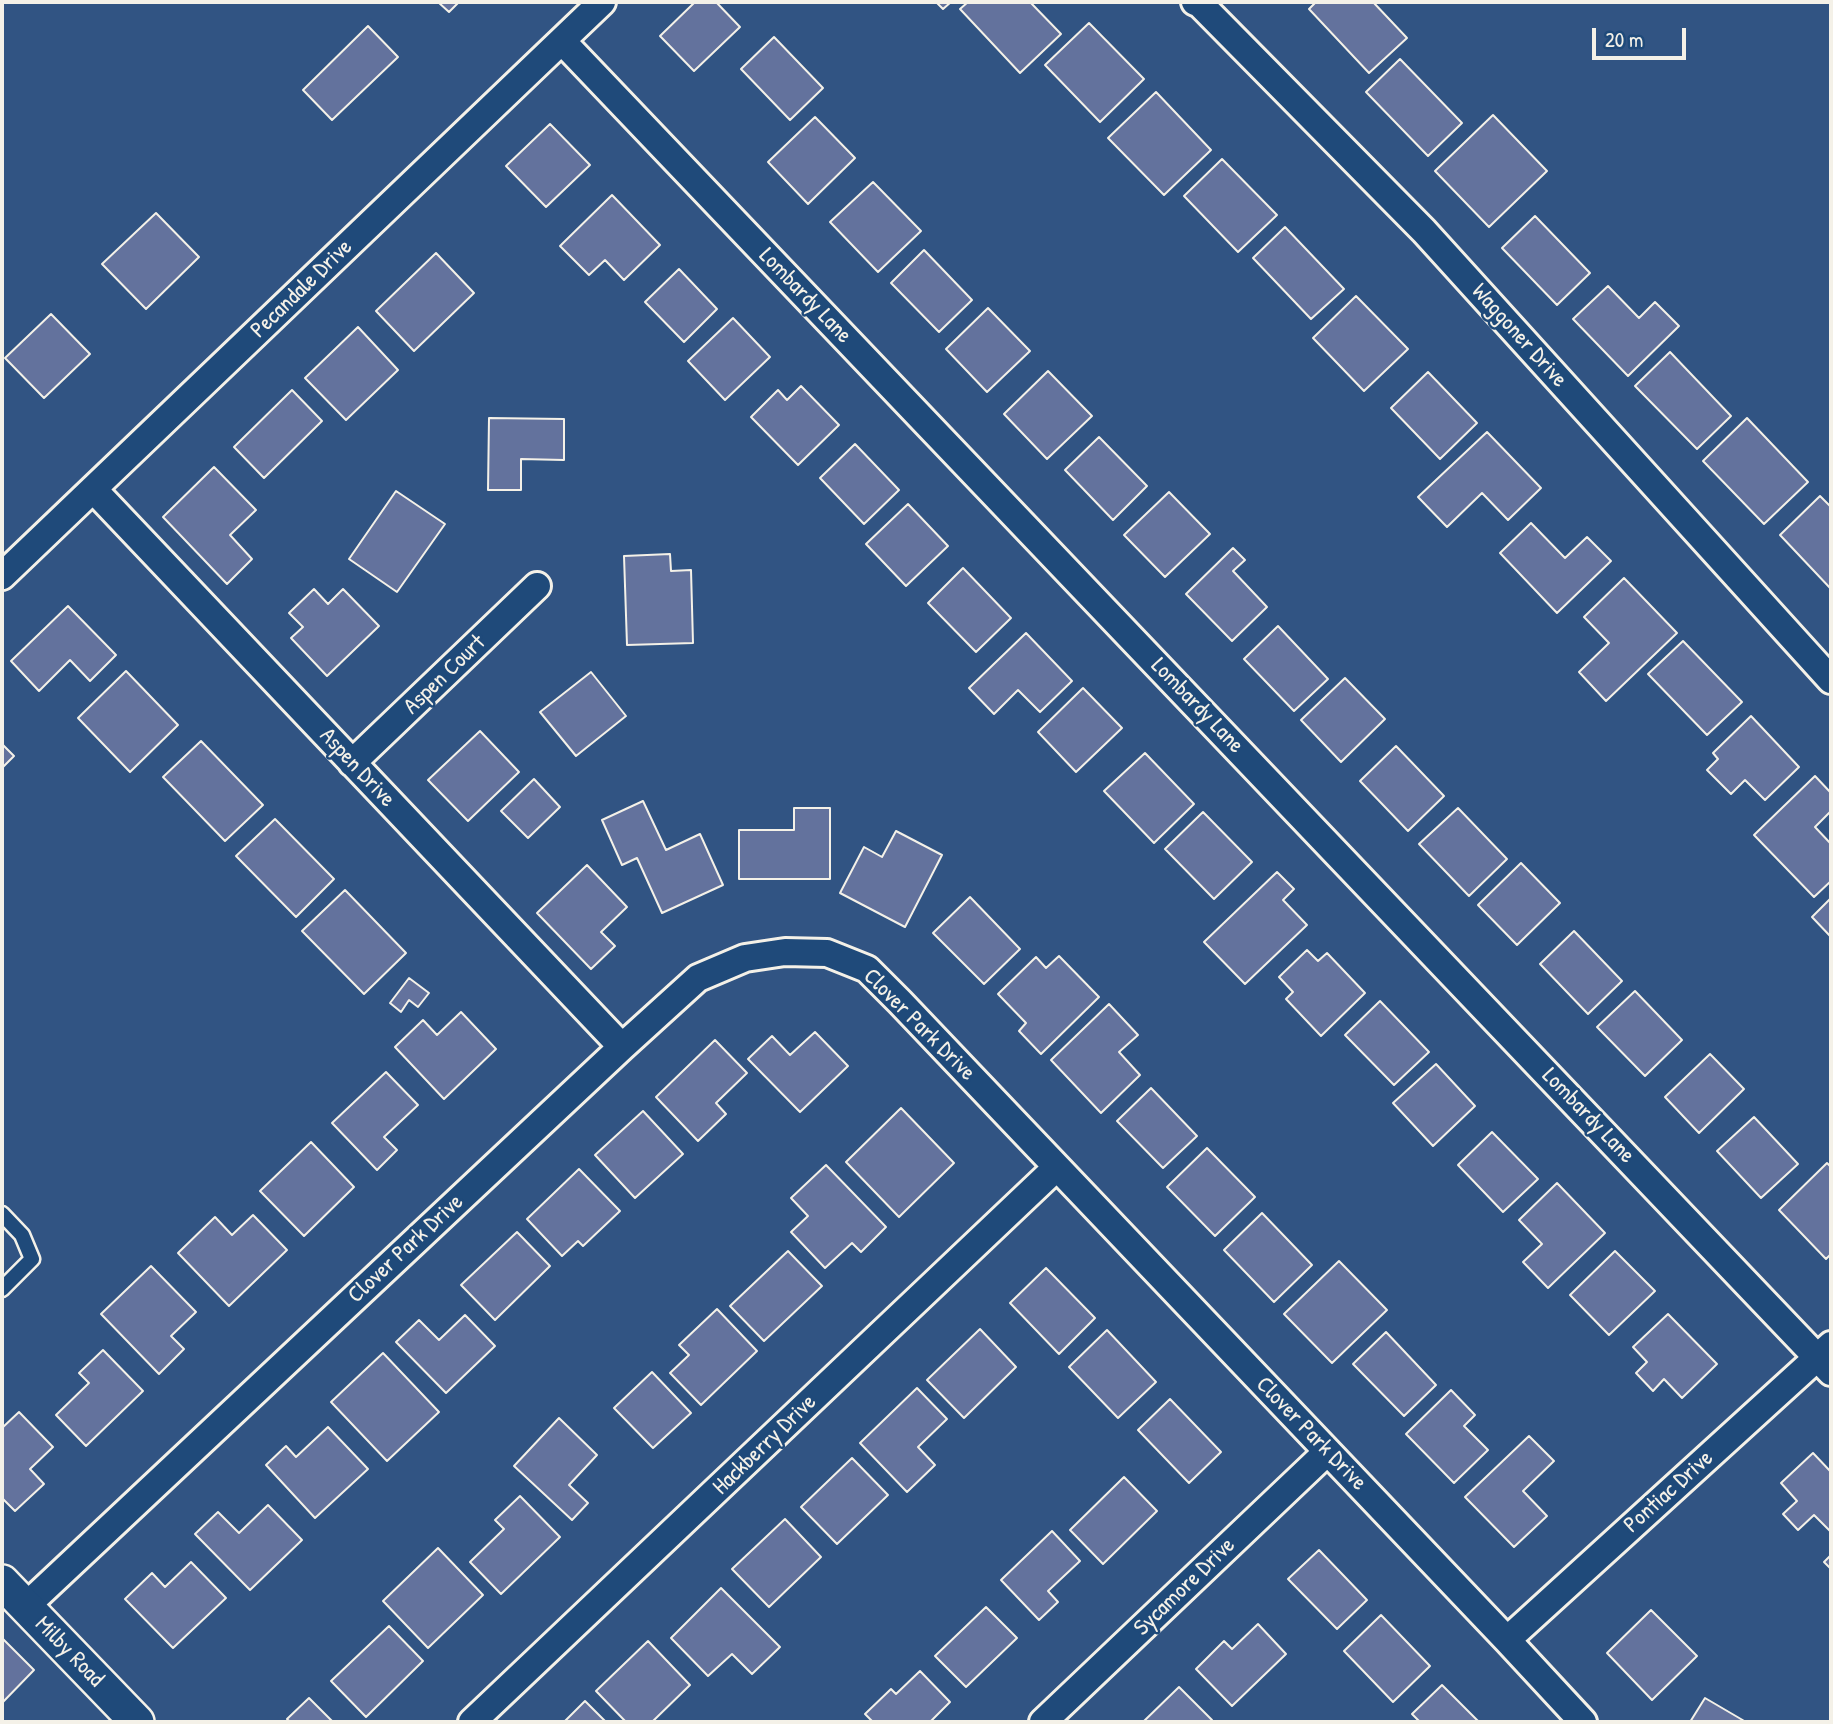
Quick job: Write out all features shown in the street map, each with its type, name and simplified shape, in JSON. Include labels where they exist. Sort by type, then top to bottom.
[{"type":"street","name":"Pecandale Drive","points":[[2,576],[602,2]]},
{"type":"street","name":"Waggoner Drive","points":[[1199,3],[1424,232],[1831,680]]},
{"type":"street","name":"Lombardy Lane","points":[[562,41],[1827,1358]]},
{"type":"street","name":"Aspen Drive","points":[[93,489],[622,1047]]},
{"type":"street","name":"Aspen Court","points":[[352,763],[537,586]]},
{"type":"street","name":"Clover Park Drive","points":[[25,1607],[698,978],[745,958],[785,952],[827,953],[867,969],[1583,1722]]},
{"type":"street","name":"Hackberry Drive","points":[[472,1722],[1057,1167]]},
{"type":"street","name":"Pontiac Drive","points":[[1507,1640],[1827,1358]]},
{"type":"street","name":"Sycamore Drive","points":[[1042,1722],[1327,1451]]},
{"type":"street","name":"Milby Road","points":[[2,1582],[137,1722]]},
{"type":"lane","points":[[2,1214],[22,1235],[32,1258],[2,1289]]},
{"type":"building","points":[[438,2],[459,2],[449,12]]},
{"type":"building","points":[[695,2],[716,2],[740,27],[694,71],[660,36]]},
{"type":"building","points":[[936,2],[951,2],[943,9]]},
{"type":"building","points":[[968,2],[1030,2],[1061,34],[1020,73],[960,9]]},
{"type":"building","points":[[1316,2],[1373,2],[1407,38],[1369,73],[1309,9]]},
{"type":"building","points":[[1089,23],[1144,79],[1100,122],[1045,65]]},
{"type":"building","points":[[368,26],[398,57],[332,120],[303,90]]},
{"type":"building","points":[[774,37],[823,88],[790,120],[741,69]]},
{"type":"building","points":[[1400,59],[1462,123],[1428,156],[1366,92]]},
{"type":"building","points":[[1156,92],[1211,150],[1164,195],[1108,138]]},
{"type":"building","points":[[1493,115],[1547,171],[1489,227],[1435,171]]},
{"type":"building","points":[[815,117],[855,158],[808,204],[768,162]]},
{"type":"building","points":[[550,124],[590,165],[546,207],[506,166]]},
{"type":"building","points":[[1222,159],[1277,215],[1238,252],[1184,196]]},
{"type":"building","points":[[873,182],[921,231],[878,272],[830,222]]},
{"type":"building","points":[[612,195],[660,245],[624,280],[605,260],[589,275],[560,246]]},
{"type":"building","points":[[156,213],[199,257],[146,309],[102,264]]},
{"type":"building","points":[[1535,216],[1590,273],[1557,305],[1502,248]]},
{"type":"building","points":[[1285,227],[1344,289],[1311,319],[1253,258]]},
{"type":"building","points":[[924,250],[972,300],[939,332],[891,283]]},
{"type":"building","points":[[436,253],[474,293],[414,351],[376,311]]},
{"type":"building","points":[[679,269],[717,309],[684,342],[645,302]]},
{"type":"building","points":[[1608,286],[1639,318],[1655,302],[1679,326],[1628,376],[1573,319]]},
{"type":"building","points":[[1356,296],[1408,349],[1364,391],[1313,338]]},
{"type":"building","points":[[988,308],[1030,351],[987,392],[946,349]]},
{"type":"building","points":[[51,314],[90,354],[44,398],[5,358]]},
{"type":"building","points":[[733,318],[770,357],[725,400],[688,361]]},
{"type":"building","points":[[358,327],[398,370],[346,420],[305,378]]},
{"type":"building","points":[[1670,352],[1731,416],[1697,449],[1635,386]]},
{"type":"building","points":[[1048,371],[1092,416],[1047,459],[1004,414]]},
{"type":"building","points":[[1428,372],[1477,423],[1440,459],[1391,408]]},
{"type":"building","points":[[801,386],[839,425],[798,465],[751,417],[778,390],[787,400]]},
{"type":"building","points":[[292,390],[322,421],[264,478],[234,447]]},
{"type":"building","points":[[489,418],[564,419],[564,460],[521,459],[521,490],[488,490]]},
{"type":"building","points":[[1747,418],[1808,482],[1764,524],[1703,461]]},
{"type":"building","points":[[1487,432],[1541,488],[1508,520],[1482,493],[1447,527],[1418,497]]},
{"type":"building","points":[[1099,437],[1147,486],[1113,520],[1065,470]]},
{"type":"building","points":[[855,444],[899,490],[864,524],[820,478]]},
{"type":"building","points":[[214,467],[256,510],[230,535],[252,559],[227,584],[163,517]]},
{"type":"building","points":[[396,491],[445,524],[397,592],[349,559]]},
{"type":"building","points":[[1169,492],[1210,534],[1165,577],[1124,535]]},
{"type":"building","points":[[1820,496],[1831,507],[1831,589],[1780,535]]},
{"type":"building","points":[[908,504],[948,546],[906,586],[866,544]]},
{"type":"building","points":[[1531,523],[1565,558],[1587,537],[1611,561],[1557,613],[1500,553]]},
{"type":"building","points":[[1233,548],[1245,560],[1233,571],[1267,607],[1232,641],[1186,594]]},
{"type":"building","points":[[670,554],[671,571],[691,570],[693,643],[627,645],[624,556]]},
{"type":"building","points":[[963,568],[1011,618],[976,652],[928,603]]},
{"type":"building","points":[[1624,578],[1677,633],[1606,701],[1579,672],[1609,643],[1584,617]]},
{"type":"building","points":[[314,589],[328,604],[343,589],[379,626],[327,676],[291,638],[303,627],[289,613]]},
{"type":"building","points":[[68,606],[116,655],[90,681],[70,660],[39,691],[11,661]]},
{"type":"building","points":[[1278,626],[1328,679],[1294,711],[1244,659]]},
{"type":"building","points":[[1026,633],[1072,681],[1040,712],[1018,690],[994,714],[969,688]]},
{"type":"building","points":[[1683,641],[1742,702],[1707,735],[1648,674]]},
{"type":"building","points":[[126,671],[178,725],[130,772],[78,718]]},
{"type":"building","points":[[591,672],[626,716],[576,756],[540,712]]},
{"type":"building","points":[[1345,678],[1385,719],[1341,762],[1301,720]]},
{"type":"building","points":[[1083,688],[1122,728],[1076,772],[1038,732]]},
{"type":"building","points":[[1751,716],[1799,767],[1765,800],[1745,780],[1731,794],[1707,770],[1718,759],[1713,753]]},
{"type":"building","points":[[480,731],[519,772],[468,821],[428,780]]},
{"type":"building","points":[[201,741],[263,805],[225,841],[163,777]]},
{"type":"building","points":[[2,744],[14,756],[2,768]]},
{"type":"building","points":[[1396,746],[1444,796],[1408,831],[1360,781]]},
{"type":"building","points":[[1145,753],[1194,804],[1154,843],[1104,791]]},
{"type":"building","points":[[1815,776],[1831,793],[1831,811],[1815,827],[1831,844],[1831,881],[1814,897],[1754,835]]},
{"type":"building","points":[[534,779],[560,807],[528,838],[501,811]]},
{"type":"building","points":[[643,801],[666,850],[700,834],[723,885],[662,913],[637,858],[622,865],[602,820]]},
{"type":"building","points":[[794,808],[830,808],[830,879],[739,879],[739,830],[794,830]]},
{"type":"building","points":[[1458,808],[1507,859],[1469,896],[1419,844]]},
{"type":"building","points":[[1203,812],[1252,862],[1214,899],[1165,849]]},
{"type":"building","points":[[275,819],[334,879],[296,917],[236,856]]},
{"type":"building","points":[[896,831],[942,855],[905,927],[840,893],[864,847],[882,857]]},
{"type":"building","points":[[1521,863],[1560,903],[1517,945],[1478,905]]},
{"type":"building","points":[[587,865],[627,907],[601,932],[615,946],[591,969],[537,913]]},
{"type":"building","points":[[1277,872],[1294,889],[1283,900],[1307,925],[1245,984],[1204,942]]},
{"type":"building","points":[[345,890],[406,953],[364,994],[302,931]]},
{"type":"building","points":[[970,897],[1020,949],[984,984],[933,933]]},
{"type":"building","points":[[1831,898],[1831,937],[1812,917]]},
{"type":"building","points":[[1574,931],[1622,981],[1588,1014],[1540,964]]},
{"type":"building","points":[[1307,950],[1318,961],[1327,953],[1365,993],[1321,1036],[1286,999],[1293,992],[1279,977]]},
{"type":"building","points":[[1059,956],[1099,997],[1041,1054],[1019,1031],[1026,1023],[998,994],[1036,957],[1046,968]]},
{"type":"building","points":[[409,978],[429,993],[418,1007],[409,1000],[401,1012],[390,1003]]},
{"type":"building","points":[[1635,991],[1682,1040],[1645,1076],[1597,1027]]},
{"type":"building","points":[[1380,1001],[1429,1052],[1394,1085],[1345,1035]]},
{"type":"building","points":[[1109,1004],[1138,1035],[1119,1052],[1140,1075],[1101,1113],[1051,1060]]},
{"type":"building","points":[[461,1012],[496,1049],[444,1099],[395,1047],[423,1020],[437,1035]]},
{"type":"building","points":[[815,1032],[848,1066],[800,1112],[748,1059],[772,1036],[790,1055]]},
{"type":"building","points":[[715,1040],[747,1073],[716,1103],[726,1114],[698,1141],[656,1097]]},
{"type":"building","points":[[1710,1054],[1744,1089],[1699,1133],[1665,1097]]},
{"type":"building","points":[[1436,1064],[1475,1106],[1433,1146],[1393,1103]]},
{"type":"building","points":[[386,1072],[418,1105],[384,1137],[397,1150],[377,1170],[332,1123]]},
{"type":"building","points":[[1151,1088],[1197,1136],[1163,1168],[1117,1121]]},
{"type":"building","points":[[901,1108],[954,1163],[899,1217],[846,1162]]},
{"type":"building","points":[[643,1111],[683,1154],[635,1198],[595,1155]]},
{"type":"building","points":[[1754,1117],[1798,1164],[1761,1198],[1717,1151]]},
{"type":"building","points":[[1492,1132],[1538,1179],[1503,1212],[1458,1165]]},
{"type":"building","points":[[311,1142],[354,1187],[304,1236],[260,1191]]},
{"type":"building","points":[[1207,1148],[1255,1197],[1215,1236],[1167,1187]]},
{"type":"building","points":[[1827,1163],[1831,1167],[1831,1254],[1826,1259],[1779,1210]]},
{"type":"building","points":[[826,1165],[886,1227],[861,1252],[852,1243],[825,1268],[791,1232],[808,1216],[791,1198]]},
{"type":"building","points":[[579,1169],[620,1211],[583,1246],[578,1241],[562,1256],[527,1219]]},
{"type":"building","points":[[1557,1183],[1605,1233],[1548,1288],[1523,1262],[1542,1244],[1519,1220]]},
{"type":"building","points":[[1262,1213],[1312,1265],[1274,1302],[1224,1250]]},
{"type":"building","points":[[253,1215],[287,1250],[229,1306],[178,1253],[215,1217],[232,1235]]},
{"type":"building","points":[[517,1232],[550,1266],[495,1320],[461,1285]]},
{"type":"building","points":[[788,1251],[822,1286],[764,1341],[730,1306]]},
{"type":"building","points":[[1615,1251],[1655,1291],[1609,1335],[1570,1295]]},
{"type":"building","points":[[1339,1261],[1387,1310],[1332,1363],[1284,1314]]},
{"type":"building","points":[[151,1266],[196,1312],[171,1336],[184,1349],[159,1374],[101,1314]]},
{"type":"building","points":[[1046,1268],[1095,1318],[1059,1354],[1010,1303]]},
{"type":"building","points":[[717,1309],[757,1351],[701,1405],[670,1373],[689,1355],[679,1345]]},
{"type":"building","points":[[1668,1314],[1717,1364],[1682,1398],[1664,1379],[1653,1391],[1636,1373],[1647,1362],[1633,1347]]},
{"type":"building","points":[[465,1315],[495,1346],[446,1393],[396,1342],[419,1320],[439,1340]]},
{"type":"building","points":[[980,1329],[1016,1367],[964,1418],[927,1380]]},
{"type":"building","points":[[1107,1330],[1156,1382],[1118,1418],[1069,1367]]},
{"type":"building","points":[[1386,1332],[1436,1385],[1404,1416],[1353,1364]]},
{"type":"building","points":[[103,1350],[143,1391],[86,1446],[56,1415],[89,1383],[79,1373]]},
{"type":"building","points":[[383,1353],[439,1412],[387,1461],[331,1402]]},
{"type":"building","points":[[652,1372],[691,1413],[653,1448],[614,1408]]},
{"type":"building","points":[[917,1388],[947,1419],[918,1447],[935,1465],[907,1492],[860,1443]]},
{"type":"building","points":[[1451,1390],[1475,1415],[1464,1426],[1488,1450],[1454,1483],[1406,1434]]},
{"type":"building","points":[[1170,1399],[1221,1452],[1189,1483],[1138,1430]]},
{"type":"building","points":[[19,1412],[53,1447],[30,1469],[44,1484],[15,1511],[2,1498],[2,1428]]},
{"type":"building","points":[[559,1418],[597,1455],[569,1485],[588,1503],[572,1520],[514,1466]]},
{"type":"building","points":[[328,1427],[368,1469],[315,1518],[266,1465],[286,1446],[296,1457]]},
{"type":"building","points":[[1529,1436],[1554,1461],[1523,1491],[1547,1516],[1514,1547],[1465,1497]]},
{"type":"building","points":[[1813,1453],[1831,1472],[1830,1531],[1814,1515],[1798,1530],[1783,1514],[1797,1501],[1781,1483]]},
{"type":"building","points":[[852,1458],[888,1495],[837,1544],[801,1507]]},
{"type":"building","points":[[1124,1477],[1157,1511],[1103,1564],[1070,1530]]},
{"type":"building","points":[[520,1496],[560,1537],[501,1594],[470,1562],[504,1529],[495,1520]]},
{"type":"building","points":[[268,1505],[302,1540],[250,1590],[195,1534],[218,1512],[239,1533]]},
{"type":"building","points":[[785,1519],[821,1557],[769,1607],[732,1569]]},
{"type":"building","points":[[1052,1531],[1080,1561],[1048,1591],[1058,1602],[1039,1620],[1001,1580]]},
{"type":"building","points":[[438,1548],[483,1595],[428,1648],[383,1601]]},
{"type":"building","points":[[1319,1550],[1367,1600],[1337,1629],[1288,1579]]},
{"type":"building","points":[[1831,1555],[1831,1569],[1824,1562]]},
{"type":"building","points":[[191,1562],[226,1598],[173,1648],[125,1599],[152,1573],[165,1587]]},
{"type":"building","points":[[721,1588],[780,1647],[752,1674],[732,1654],[708,1676],[671,1638]]},
{"type":"building","points":[[986,1607],[1017,1638],[966,1687],[935,1656]]},
{"type":"building","points":[[1651,1610],[1697,1656],[1652,1700],[1607,1653]]},
{"type":"building","points":[[1381,1615],[1430,1666],[1393,1702],[1344,1651]]},
{"type":"building","points":[[1258,1624],[1286,1654],[1232,1706],[1196,1669],[1224,1641],[1232,1649]]},
{"type":"building","points":[[389,1626],[423,1661],[366,1717],[331,1681]]},
{"type":"building","points":[[2,1638],[34,1670],[2,1703]]},
{"type":"building","points":[[648,1641],[690,1685],[652,1722],[626,1722],[596,1691]]},
{"type":"building","points":[[920,1671],[950,1702],[930,1722],[873,1722],[865,1714],[891,1689],[896,1694]]},
{"type":"building","points":[[1442,1685],[1479,1722],[1420,1722],[1412,1714]]},
{"type":"building","points":[[1179,1687],[1212,1720],[1210,1722],[1143,1722]]},
{"type":"building","points":[[309,1698],[333,1722],[290,1722],[287,1719]]},
{"type":"building","points":[[1705,1698],[1746,1722],[1690,1722]]},
{"type":"building","points":[[585,1701],[606,1722],[564,1722]]}]
